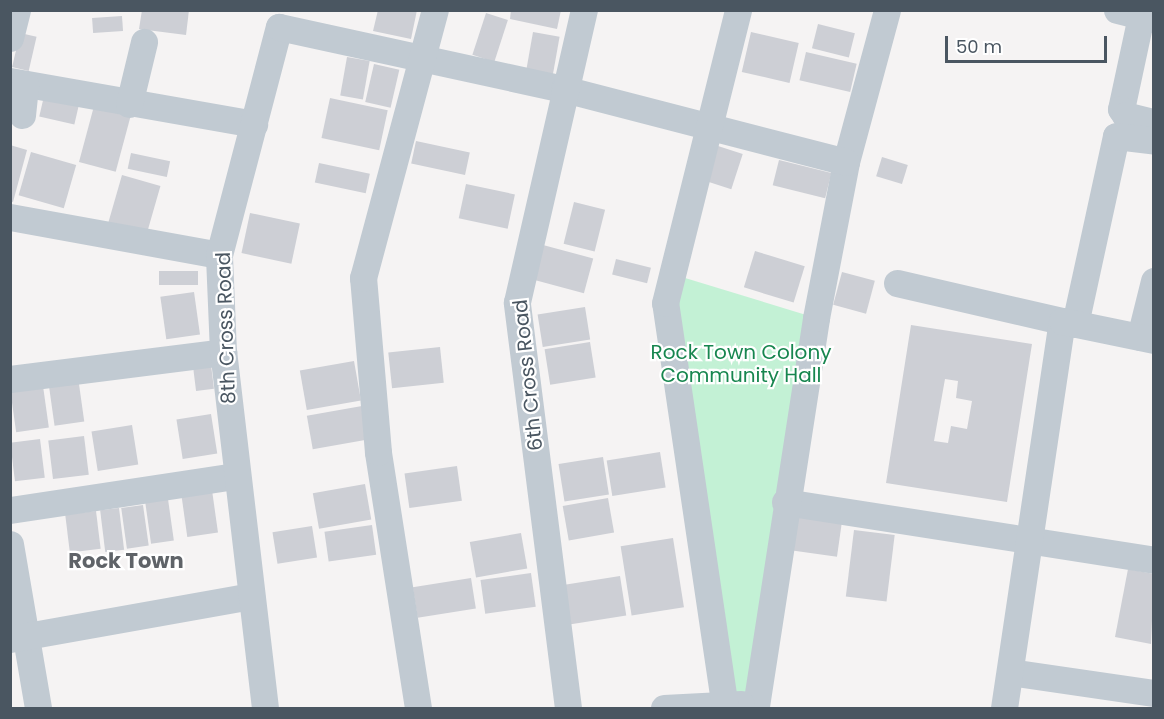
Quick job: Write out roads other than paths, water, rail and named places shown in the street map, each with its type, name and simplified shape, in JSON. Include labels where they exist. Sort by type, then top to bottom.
[{"type":"street","points":[[10,38],[16,10]]},
{"type":"street","points":[[418,708],[378,452],[363,278],[435,10]]},
{"type":"street","name":"6th Cross Road","points":[[568,708],[517,302],[564,89],[584,10]]},
{"type":"street","points":[[725,705],[665,303],[738,10]]},
{"type":"street","points":[[664,708],[725,705],[764,707],[784,502],[846,162],[887,10]]},
{"type":"street","points":[[1137,15],[1120,103],[1125,115],[1154,122]]},
{"type":"street","name":"8th Cross Road","points":[[265,708],[223,351],[219,255],[279,27],[423,57]]},
{"type":"street","points":[[129,104],[144,42]]},
{"type":"street","points":[[423,57],[564,89],[846,162]]},
{"type":"street","points":[[22,115],[18,83],[254,124]]},
{"type":"street","points":[[1004,708],[1029,540],[1069,322],[1116,136],[1154,141]]},
{"type":"street","points":[[10,217],[219,255]]},
{"type":"street","points":[[897,284],[996,295],[1069,322],[1147,338],[1154,281]]},
{"type":"street","points":[[10,379],[223,351]]},
{"type":"street","points":[[10,510],[236,476]]},
{"type":"street","points":[[784,502],[1154,560]]},
{"type":"street","points":[[10,544],[19,638],[38,708]]},
{"type":"street","points":[[19,638],[251,596]]},
{"type":"street","points":[[1010,672],[1154,693]]},
{"type":"district","name":"Rock Town","points":[[126,561]]},
{"type":"park label","name":"Rock Town Colony Community Hall","points":[[741,364]]}]
